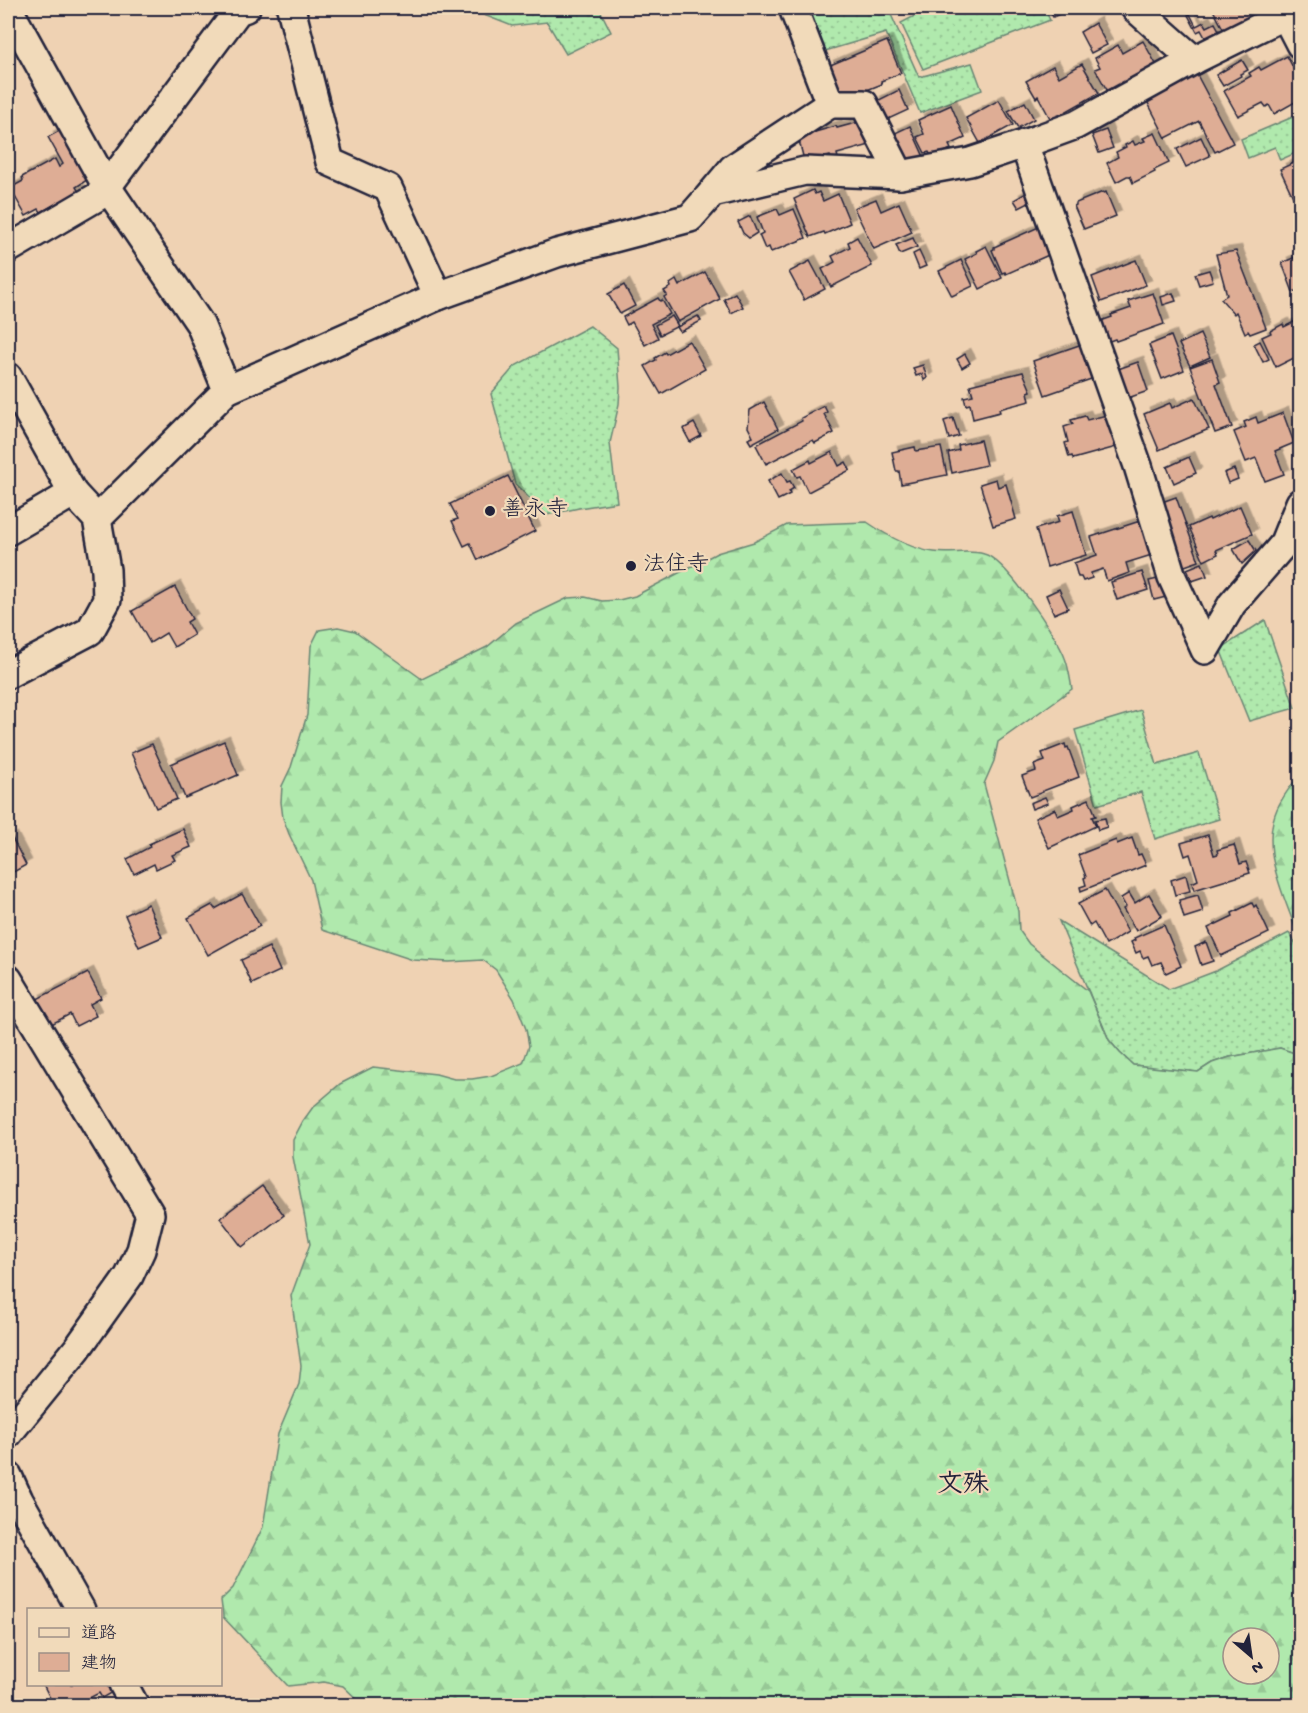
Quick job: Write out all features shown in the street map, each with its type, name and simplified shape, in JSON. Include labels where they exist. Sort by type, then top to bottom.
[{"type":"street","points":[[8,8],[107,187],[200,324],[227,390]]},
{"type":"street","points":[[8,249],[97,197],[107,187],[238,12],[246,8]]},
{"type":"street","points":[[291,8],[330,162],[388,188],[438,296]]},
{"type":"street","points":[[794,8],[830,104]]},
{"type":"street","points":[[1135,8],[1194,60]]},
{"type":"street","points":[[712,193],[805,171],[900,175],[970,162],[1076,125],[1194,60],[1292,11],[1300,44]]},
{"type":"street","points":[[97,519],[227,390],[438,296],[557,252],[690,218],[732,168],[830,104],[864,104],[900,175]]},
{"type":"street","points":[[1024,144],[1138,466],[1172,577],[1205,650],[1232,604],[1283,545],[1300,502]]},
{"type":"street","points":[[8,377],[73,493],[97,519],[106,570],[107,600],[90,631],[8,674]]},
{"type":"street","points":[[8,531],[73,493]]},
{"type":"street","points":[[8,979],[150,1214],[141,1250],[129,1276],[77,1349],[8,1434]]},
{"type":"street","points":[[8,1476],[19,1500],[80,1608]]},
{"type":"street","points":[[124,1686],[135,1706]]},
{"type":"green space","points":[[466,8],[599,8],[611,32],[566,54],[547,22],[512,26]]},
{"type":"green space","points":[[808,8],[888,8],[919,77],[972,63],[982,90],[920,113],[886,33],[825,51]]},
{"type":"green space","points":[[930,8],[1044,8],[1050,20],[923,69],[901,23]]},
{"type":"green space","points":[[1300,114],[1300,151],[1280,160],[1275,147],[1248,158],[1241,139]]},
{"type":"green space","points":[[590,326],[617,348],[619,404],[610,443],[617,502],[547,515],[515,484],[491,394],[515,366]]},
{"type":"green space","points":[[867,522],[882,532],[916,548],[940,553],[971,552],[984,554],[993,559],[1017,583],[1052,633],[1066,662],[1072,689],[998,742],[994,761],[984,784],[1018,911],[1019,930],[1029,944],[1088,991],[1109,1040],[1133,1065],[1198,1072],[1212,1063],[1230,1057],[1280,1048],[1300,1055],[1300,1705],[364,1706],[343,1686],[324,1682],[288,1686],[223,1617],[221,1600],[233,1588],[263,1527],[278,1434],[299,1384],[301,1366],[291,1296],[310,1244],[293,1157],[293,1140],[303,1121],[313,1107],[340,1084],[373,1067],[436,1074],[454,1079],[472,1079],[491,1076],[523,1063],[529,1046],[526,1029],[514,999],[496,970],[483,960],[449,962],[413,960],[322,930],[311,880],[289,834],[283,818],[281,802],[282,786],[291,767],[307,715],[311,646],[319,630],[338,627],[355,631],[422,679],[487,647],[516,623],[568,598],[585,597],[602,601],[635,596],[717,553],[754,542],[787,525]]},
{"type":"green space","points":[[1265,620],[1295,708],[1249,721],[1220,649]]},
{"type":"green space","points":[[1141,710],[1157,765],[1199,753],[1219,819],[1155,839],[1141,792],[1097,805],[1075,730]]},
{"type":"green space","points":[[1300,774],[1300,937],[1275,870],[1271,839],[1272,824],[1277,809]]},
{"type":"green space","points":[[1059,921],[1169,989],[1216,971],[1289,933],[1300,950],[1300,1055],[1280,1048],[1230,1057],[1212,1063],[1198,1072],[1133,1065],[1109,1040]]},
{"type":"building","points":[[1048,8],[1072,8],[1053,17]]},
{"type":"building","points":[[1212,8],[1263,8],[1267,14],[1225,32]]},
{"type":"building","points":[[1190,14],[1196,26],[1204,22],[1207,27],[1215,23],[1221,34],[1207,41],[1201,30],[1197,32],[1188,15]]},
{"type":"building","points":[[1095,23],[1107,45],[1091,53],[1080,32]]},
{"type":"building","points":[[887,41],[901,73],[881,81],[882,84],[852,96],[840,95],[828,66]]},
{"type":"building","points":[[1143,41],[1157,66],[1113,90],[1111,88],[1107,90],[1095,69],[1100,67],[1095,58],[1118,45],[1122,53]]},
{"type":"building","points":[[1287,56],[1300,81],[1300,112],[1295,102],[1274,114],[1269,105],[1266,107],[1263,103],[1238,116],[1224,91],[1251,76],[1249,73],[1259,67],[1261,70]]},
{"type":"building","points":[[1242,60],[1248,70],[1223,86],[1216,75]]},
{"type":"building","points":[[1082,64],[1099,93],[1051,120],[1038,96],[1036,98],[1026,81],[1053,66],[1059,77]]},
{"type":"building","points":[[1197,75],[1233,143],[1215,152],[1199,121],[1166,138],[1147,101]]},
{"type":"building","points":[[899,90],[908,110],[884,121],[875,102]]},
{"type":"building","points":[[999,100],[1013,125],[980,143],[966,118]]},
{"type":"building","points":[[1025,102],[1034,119],[1018,128],[1008,111]]},
{"type":"building","points":[[951,105],[965,138],[949,145],[951,149],[932,157],[929,152],[925,153],[917,137],[924,134],[918,120]]},
{"type":"building","points":[[863,121],[870,145],[837,154],[838,158],[831,160],[830,156],[804,160],[798,137]]},
{"type":"building","points":[[910,126],[924,157],[914,162],[913,158],[905,162],[893,134]]},
{"type":"building","points":[[63,129],[90,178],[76,187],[79,192],[41,212],[39,209],[26,216],[10,188],[23,181],[22,177],[55,159],[59,167],[63,164],[48,137]]},
{"type":"building","points":[[1106,130],[1113,148],[1099,153],[1092,135]]},
{"type":"building","points":[[1155,133],[1169,163],[1133,183],[1130,176],[1116,182],[1107,163],[1118,157],[1116,152],[1126,147],[1125,145],[1133,141],[1135,145],[1145,141],[1143,138]]},
{"type":"building","points":[[1201,137],[1210,156],[1186,167],[1177,149]]},
{"type":"building","points":[[1300,160],[1300,193],[1293,197],[1280,169]]},
{"type":"building","points":[[813,190],[815,194],[819,192],[823,201],[838,194],[850,223],[825,234],[824,232],[810,237],[794,199]]},
{"type":"building","points":[[1106,192],[1116,216],[1084,229],[1074,206],[1076,203]]},
{"type":"building","points":[[1026,193],[1031,202],[1019,208],[1014,200]]},
{"type":"building","points":[[876,199],[881,211],[899,203],[912,232],[874,249],[854,208]]},
{"type":"building","points":[[777,209],[780,215],[794,209],[806,238],[771,252],[769,247],[765,249],[759,235],[763,233],[757,217]]},
{"type":"building","points":[[750,216],[757,233],[749,238],[743,233],[738,222]]},
{"type":"building","points":[[1041,226],[1053,253],[1006,274],[1002,273],[992,250],[994,247]]},
{"type":"building","points":[[857,237],[872,266],[831,287],[822,269],[835,262],[832,256],[850,247],[848,242]]},
{"type":"building","points":[[913,238],[917,247],[900,254],[896,245]]},
{"type":"building","points":[[986,246],[1002,278],[980,289],[965,259]]},
{"type":"building","points":[[919,251],[926,266],[919,269],[913,254]]},
{"type":"building","points":[[1236,251],[1266,328],[1250,334],[1248,331],[1245,333],[1236,312],[1234,314],[1221,299],[1227,295],[1216,254]]},
{"type":"building","points":[[1300,255],[1300,289],[1293,292],[1282,263]]},
{"type":"building","points":[[961,260],[973,286],[952,296],[939,271]]},
{"type":"building","points":[[1136,260],[1146,285],[1101,302],[1092,277]]},
{"type":"building","points":[[810,261],[825,289],[804,300],[789,272]]},
{"type":"building","points":[[1209,270],[1213,281],[1199,285],[1195,274]]},
{"type":"building","points":[[705,272],[720,299],[678,322],[664,297],[667,295],[664,291],[676,280],[679,286]]},
{"type":"building","points":[[624,285],[635,306],[620,314],[608,294]]},
{"type":"building","points":[[735,293],[743,307],[731,313],[724,299]]},
{"type":"building","points":[[1153,293],[1164,324],[1107,342],[1098,322],[1131,308],[1128,301]]},
{"type":"building","points":[[1173,293],[1176,301],[1163,305],[1161,297]]},
{"type":"building","points":[[658,298],[662,300],[670,314],[651,324],[658,338],[645,345],[632,322],[627,325],[623,317]]},
{"type":"building","points":[[672,316],[678,326],[660,335],[655,325]]},
{"type":"building","points":[[698,316],[701,321],[680,332],[677,327]]},
{"type":"building","points":[[1300,319],[1300,355],[1276,367],[1262,337],[1283,324],[1284,327]]},
{"type":"building","points":[[1200,334],[1210,357],[1190,366],[1179,344]]},
{"type":"building","points":[[1171,336],[1184,370],[1162,379],[1149,345]]},
{"type":"building","points":[[689,341],[705,369],[661,394],[645,366],[665,352],[666,354]]},
{"type":"building","points":[[1260,341],[1269,359],[1263,362],[1254,344]]},
{"type":"building","points":[[1085,343],[1097,377],[1045,395],[1033,361]]},
{"type":"building","points":[[965,354],[970,363],[962,368],[957,359]]},
{"type":"building","points":[[1212,359],[1220,382],[1216,384],[1232,427],[1215,433],[1190,367]]},
{"type":"building","points":[[1138,362],[1148,391],[1128,398],[1118,369]]},
{"type":"building","points":[[923,365],[927,378],[924,380],[922,374],[916,376],[913,368]]},
{"type":"building","points":[[1023,372],[1031,391],[1028,392],[1030,401],[973,419],[970,404],[966,405],[964,397],[973,395],[970,385]]},
{"type":"building","points":[[1194,398],[1209,429],[1159,450],[1144,414],[1170,403],[1172,408]]},
{"type":"building","points":[[764,402],[778,429],[751,444],[748,439],[753,437],[748,427],[750,410]]},
{"type":"building","points":[[824,406],[827,412],[824,414],[834,433],[815,443],[813,440],[766,464],[756,445],[802,421],[801,418]]},
{"type":"building","points":[[1283,413],[1294,443],[1275,451],[1284,474],[1265,481],[1256,458],[1246,462],[1234,432],[1246,427],[1244,422],[1256,417],[1258,423]]},
{"type":"building","points":[[1111,414],[1120,446],[1073,459],[1072,456],[1069,457],[1064,427],[1073,424],[1071,420],[1085,416],[1087,420]]},
{"type":"building","points":[[953,418],[959,436],[949,439],[944,421]]},
{"type":"building","points":[[694,423],[701,436],[690,442],[683,429]]},
{"type":"building","points":[[980,440],[986,465],[952,473],[948,453],[959,450],[958,445]]},
{"type":"building","points":[[915,447],[916,451],[941,447],[947,475],[901,484],[892,452]]},
{"type":"building","points":[[832,452],[839,466],[846,462],[850,470],[808,492],[800,476],[797,477],[793,469]]},
{"type":"building","points":[[1189,457],[1196,473],[1174,483],[1167,467]]},
{"type":"building","points":[[1234,469],[1238,479],[1228,483],[1224,473]]},
{"type":"building","points":[[782,473],[794,488],[789,491],[790,494],[778,500],[768,481]]},
{"type":"building","name":"善永寺","points":[[508,476],[535,531],[478,560],[470,543],[464,546],[452,521],[458,519],[450,504]]},
{"type":"building","points":[[996,479],[998,487],[1006,484],[1016,519],[993,526],[980,484]]},
{"type":"building","points":[[1176,497],[1199,561],[1182,567],[1159,503]]},
{"type":"building","points":[[1240,506],[1252,534],[1216,550],[1218,554],[1204,561],[1189,527]]},
{"type":"building","points":[[1073,511],[1086,555],[1047,567],[1036,529],[1059,522],[1057,516]]},
{"type":"building","points":[[1143,520],[1155,554],[1126,563],[1129,573],[1107,581],[1103,569],[1091,573],[1092,578],[1083,581],[1081,577],[1078,577],[1074,563],[1097,555],[1091,537]]},
{"type":"building","points":[[1249,540],[1256,551],[1242,564],[1233,549]]},
{"type":"building","points":[[1202,563],[1207,576],[1192,581],[1187,569]]},
{"type":"building","points":[[1142,572],[1148,590],[1117,600],[1111,582]]},
{"type":"building","points":[[1166,577],[1170,596],[1154,600],[1149,581]]},
{"type":"building","points":[[175,587],[192,619],[187,622],[194,635],[174,647],[166,633],[150,643],[132,611]]},
{"type":"building","points":[[1059,589],[1068,608],[1054,614],[1046,595]]},
{"type":"building","points":[[224,741],[238,775],[185,798],[171,764]]},
{"type":"building","points":[[152,744],[177,799],[156,808],[131,753]]},
{"type":"building","points":[[1065,744],[1079,777],[1030,797],[1022,776],[1036,771],[1034,765],[1045,761],[1042,753]]},
{"type":"building","points":[[1045,797],[1048,803],[1032,809],[1030,803]]},
{"type":"building","points":[[1089,799],[1096,816],[1092,817],[1096,826],[1049,848],[1035,818],[1055,809],[1058,816]]},
{"type":"building","points":[[1105,818],[1107,827],[1098,830],[1095,820]]},
{"type":"building","points":[[183,829],[191,847],[172,855],[175,860],[156,869],[154,864],[134,874],[127,859],[150,847],[149,844]]},
{"type":"building","points":[[1208,835],[1214,855],[1218,854],[1217,850],[1234,845],[1240,864],[1246,862],[1250,873],[1194,890],[1192,883],[1198,880],[1190,854],[1185,856],[1181,843]]},
{"type":"building","points":[[12,838],[26,865],[8,875],[8,840]]},
{"type":"building","points":[[1132,838],[1138,855],[1141,854],[1146,865],[1081,891],[1080,887],[1086,885],[1084,878],[1086,877],[1078,855],[1116,840],[1117,844]]},
{"type":"building","points":[[1186,875],[1190,891],[1175,895],[1171,880]]},
{"type":"building","points":[[1105,890],[1128,932],[1106,945],[1094,923],[1090,926],[1078,904]]},
{"type":"building","points":[[1129,893],[1135,903],[1149,894],[1162,916],[1136,931],[1123,909],[1126,907],[1121,898]]},
{"type":"building","points":[[242,894],[260,926],[208,955],[188,918],[212,905],[215,909]]},
{"type":"building","points":[[1198,895],[1203,912],[1184,918],[1179,900]]},
{"type":"building","points":[[1252,903],[1254,907],[1256,905],[1269,933],[1221,956],[1208,928],[1233,916],[1232,913]]},
{"type":"building","points":[[148,904],[162,937],[139,947],[125,915]]},
{"type":"building","points":[[1164,925],[1181,966],[1166,973],[1161,962],[1152,965],[1148,956],[1143,958],[1140,951],[1136,953],[1131,942],[1135,940],[1134,938]]},
{"type":"building","points":[[1206,942],[1213,961],[1201,965],[1195,947]]},
{"type":"building","points":[[269,947],[280,971],[252,984],[241,960]]},
{"type":"building","points":[[88,973],[101,998],[90,1004],[96,1016],[76,1026],[70,1014],[48,1026],[35,1000]]},
{"type":"building","points":[[262,1186],[284,1215],[242,1247],[220,1218]]},
{"type":"building","points":[[44,1686],[112,1686],[114,1691],[102,1698],[99,1693],[74,1706],[54,1706]]},
{"type":"place","name":"善永寺","points":[[490,511]]},
{"type":"place","name":"法住寺","points":[[631,566]]},
{"type":"district","name":"文殊","points":[[963,1486]]}]
